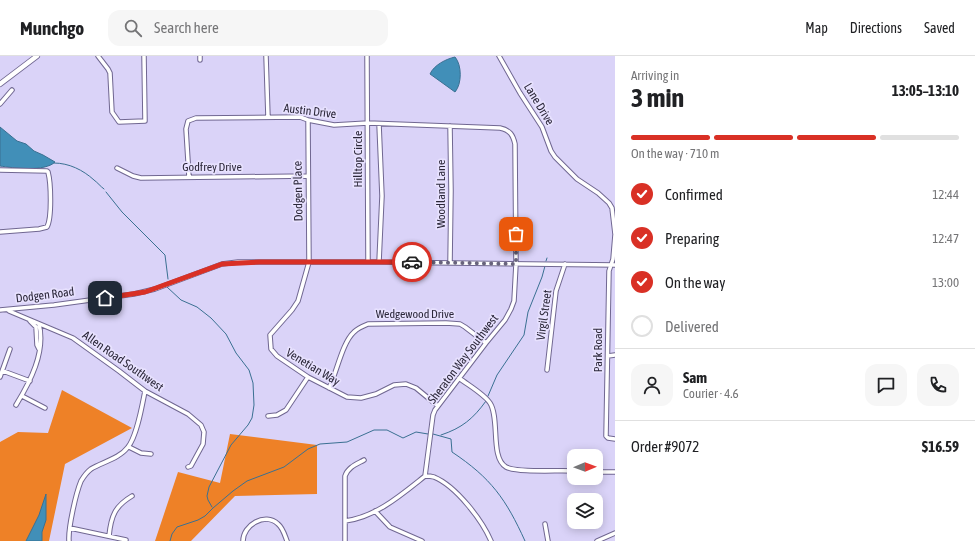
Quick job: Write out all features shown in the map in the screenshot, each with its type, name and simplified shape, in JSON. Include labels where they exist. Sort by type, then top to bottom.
[{"type":"main road","points":[[0,84],[37,56]]},
{"type":"street","points":[[98,56],[110,73],[112,112],[119,122],[145,122],[144,56]]},
{"type":"street","points":[[266,56],[268,117]]},
{"type":"street","name":"Hilltop Circle","points":[[367,56],[368,262]]},
{"type":"street","name":"Lane Drive","points":[[499,56],[520,93],[540,123],[551,151],[555,157],[576,179],[598,193],[609,203],[612,208],[615,234],[613,265]]},
{"type":"street","points":[[0,104],[12,90]]},
{"type":"street","name":"Austin Drive","points":[[189,177],[186,129],[188,121],[196,118],[300,117],[334,125],[368,123],[500,128],[509,131]]},
{"type":"street","name":"Dodgen Place","points":[[308,120],[309,262]]},
{"type":"street","points":[[379,124],[382,196],[379,262]]},
{"type":"street","name":"Woodland Lane","points":[[450,126],[450,263]]},
{"type":"street","name":"Sheraton Way Southwest","points":[[425,476],[433,416],[438,406],[486,343],[506,320],[514,301],[516,264],[515,144],[512,134],[509,131]]},
{"type":"street","name":"Godfrey Drive","points":[[117,168],[133,176],[141,178],[308,176]]},
{"type":"street","points":[[0,170],[47,171],[50,180],[49,218],[47,227],[0,232]]},
{"type":"street","name":"Dodgen Road","points":[[0,310],[145,292],[222,264],[259,262],[379,262],[613,265]]},
{"type":"street","name":"Venetian Way","points":[[309,262],[298,301],[270,335],[270,344],[273,353],[308,377],[347,397],[361,398],[376,394],[394,385],[406,384],[416,388],[438,406]]},
{"type":"street","name":"Virgil Street","points":[[547,370],[556,291],[564,264]]},
{"type":"street","name":"Park Road","points":[[613,265],[608,278],[606,436],[608,438],[615,439]]},
{"type":"street","name":"Allen Road Southwest","points":[[7,310],[26,318],[38,326],[73,338],[119,370],[145,391],[188,414],[201,425],[204,432],[203,444],[191,466],[188,467]]},
{"type":"street","name":"Wedgewood Drive","points":[[329,388],[335,378],[339,362],[351,336],[360,327],[368,324],[454,324],[465,327],[486,343]]},
{"type":"street","points":[[16,405],[30,382],[40,350],[37,345],[38,326]]},
{"type":"street","points":[[0,377],[10,349]]},
{"type":"street","points":[[608,356],[615,356]]},
{"type":"street","points":[[3,371],[30,382]]},
{"type":"street","points":[[268,416],[277,415],[286,410],[308,377]]},
{"type":"street","points":[[459,378],[486,398],[491,404],[496,425],[496,441],[501,463],[512,469],[532,471],[567,471]]},
{"type":"street","points":[[69,541],[70,528],[78,491],[84,476],[91,469],[119,455],[129,446],[135,431],[145,391]]},
{"type":"street","points":[[22,396],[45,408]]},
{"type":"street","points":[[129,446],[141,453],[151,454]]},
{"type":"street","points":[[345,541],[345,476],[351,467],[364,460]]},
{"type":"street","points":[[603,472],[615,472]]},
{"type":"street","points":[[345,521],[360,518],[375,511],[425,476],[434,477],[449,487],[465,502],[486,531],[491,541]]},
{"type":"street","points":[[109,536],[116,509],[124,500],[132,496]]},
{"type":"street","points":[[375,511],[390,527],[422,541]]},
{"type":"street","points":[[243,541],[245,532],[250,525],[257,521],[265,520],[270,520],[279,524],[287,541]]},
{"type":"street","points":[[545,524],[548,541]]},
{"type":"street","points":[[70,528],[126,540]]},
{"type":"street","points":[[597,541],[615,533]]},
{"type":"shaded area","points":[[62,390],[132,428],[65,464],[49,541],[0,541],[0,442],[18,432],[48,433]]},
{"type":"shaded area","points":[[230,434],[317,445],[317,494],[235,496],[191,541],[155,541],[178,472],[220,483]]},
{"type":"water","points":[[455,57],[460,69],[460,80],[455,92],[430,74],[434,68],[441,63]]},
{"type":"water","points":[[0,127],[17,141],[26,144],[34,151],[55,162],[44,167],[37,168],[0,166]]},
{"type":"water","points":[[46,494],[46,520],[42,532],[42,541],[26,541],[39,515]]},
{"type":"waterway","points":[[54,163],[65,164],[80,170],[90,176],[104,189]]},
{"type":"waterway","points":[[106,192],[122,212],[165,255],[168,279]]},
{"type":"waterway","points":[[488,396],[497,375],[524,335],[528,312],[545,266]]},
{"type":"waterway","points":[[167,287],[181,300],[197,307],[211,318],[226,334],[236,353],[249,370],[253,383],[254,405],[252,418],[231,445],[209,487],[207,496],[212,507]]},
{"type":"waterway","points":[[441,435],[461,426],[476,413],[486,401]]},
{"type":"waterway","points":[[170,541],[172,534],[177,527],[205,516],[233,491],[247,481],[284,467],[308,449],[320,444],[347,442],[374,430],[387,430],[403,438],[416,432],[428,434]]},
{"type":"waterway","points":[[433,434],[451,439],[452,452],[477,471],[496,490],[511,513],[525,541]]},
{"type":"way so far","points":[[412,262],[516,264],[516,234]]},
{"type":"route","points":[[105,298],[145,292],[222,264],[238,262],[412,262]]}]
